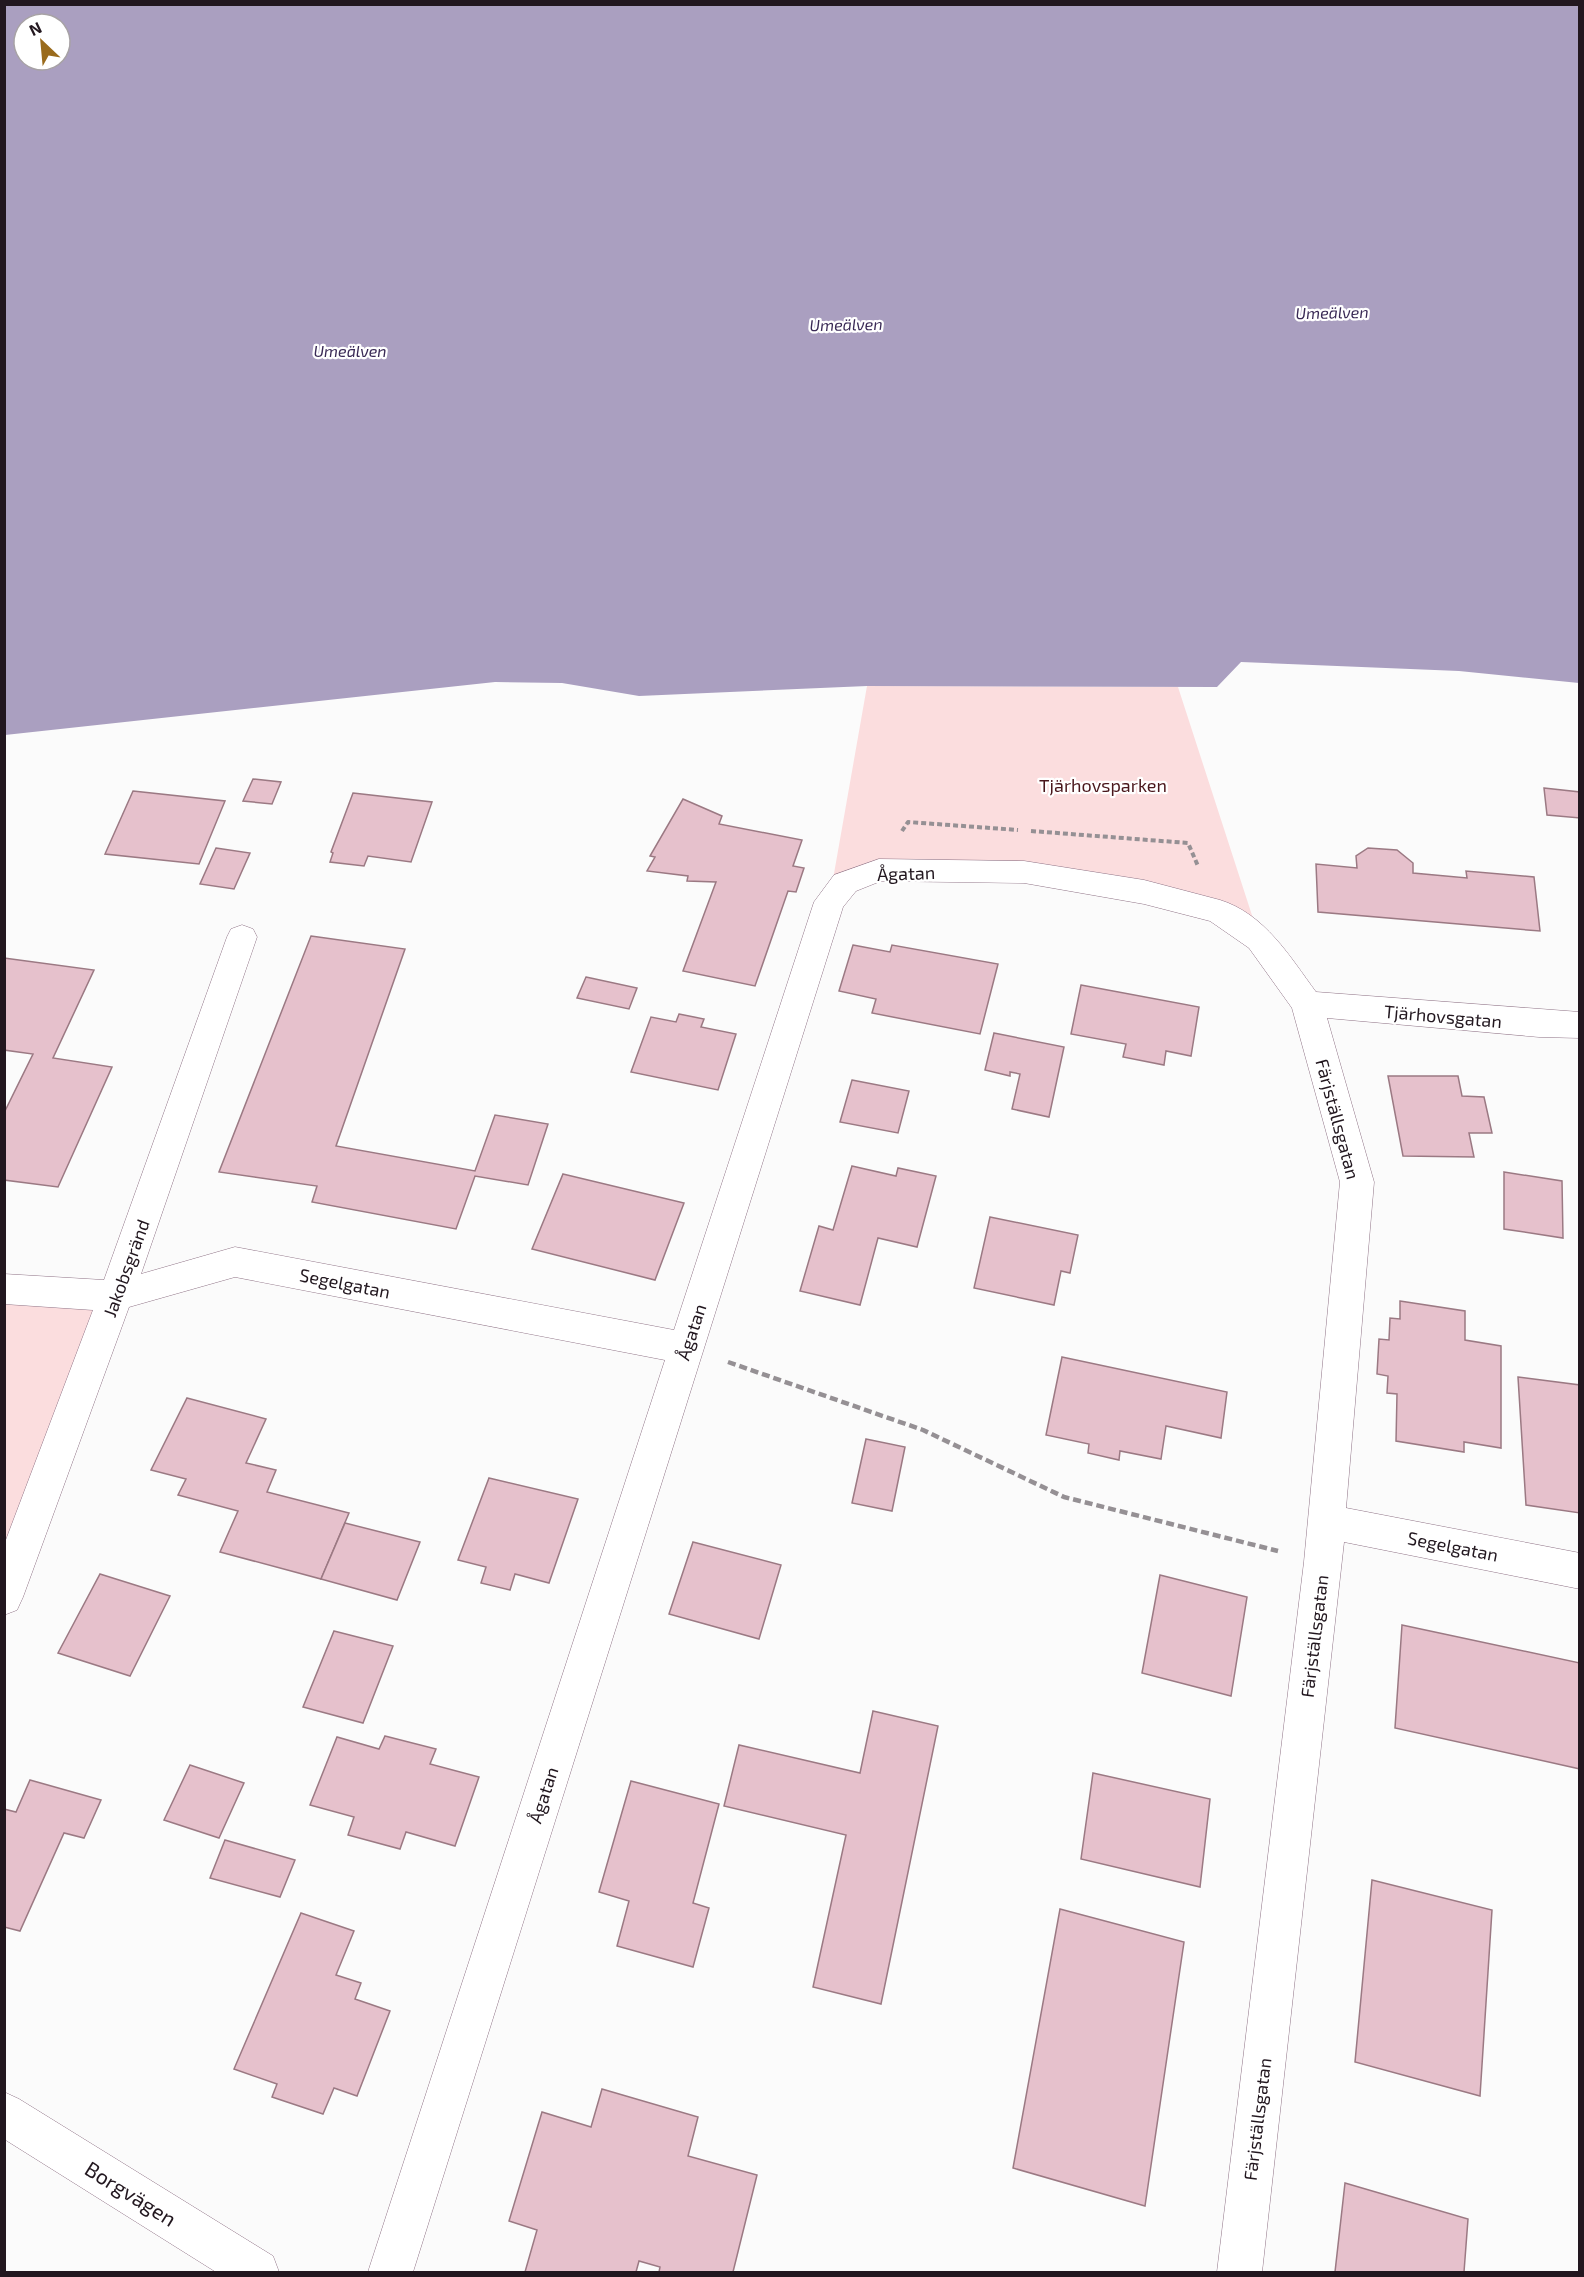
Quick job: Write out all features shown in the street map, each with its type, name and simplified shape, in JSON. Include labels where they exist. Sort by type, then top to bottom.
[{"type":"street","name":"Ågatan","points":[[390,2272],[829,902],[845,883],[879,870],[1024,872],[1144,892],[1220,912],[1260,940],[1307,1004]]},
{"type":"street","name":"Jakobsgränd","points":[[4,1597],[116,1296],[242,937]]},
{"type":"street","name":"Tjärhovsgatan","points":[[1307,1004],[1539,1024],[1580,1025]]},
{"type":"street","name":"Färjställsgatan","points":[[1239,2272],[1323,1562],[1357,1182],[1307,1004]]},
{"type":"street","name":"Segelgatan","points":[[4,1289],[116,1296],[235,1262],[686,1348]]},
{"type":"street","name":"Segelgatan","points":[[1326,1521],[1580,1571]]},
{"type":"street","name":"Borgvägen","points":[[4,2114],[256,2272]]},
{"type":"path","points":[[686,1348],[923,1430],[1064,1497],[1323,1562]]},
{"type":"green space","name":"Tjärhovsparken","points":[[867,686],[1178,687],[1260,940],[1144,892],[879,870],[829,902]]},
{"type":"green space","points":[[5,1289],[116,1296],[5,1597]]},
{"type":"water","name":"Umeälven","points":[[4,5],[1579,5],[1579,683],[1459,671],[1241,662],[1217,687],[867,686],[639,696],[562,683],[495,682],[5,735]]},
{"type":"building","points":[[253,779],[281,782],[272,804],[243,801]]},
{"type":"building","points":[[1544,788],[1580,792],[1580,818],[1547,815]]},
{"type":"building","points":[[133,791],[225,801],[199,864],[105,854]]},
{"type":"building","points":[[353,793],[432,802],[411,862],[368,856],[364,866],[330,862],[333,853],[331,852]]},
{"type":"building","points":[[683,799],[722,816],[719,824],[802,840],[793,866],[804,868],[796,892],[788,891],[755,986],[683,971],[716,882],[687,881],[688,876],[647,871],[655,857],[650,856]]},
{"type":"building","points":[[216,848],[250,853],[234,889],[200,884]]},
{"type":"building","points":[[1368,848],[1397,850],[1413,863],[1413,873],[1467,878],[1466,871],[1534,877],[1540,931],[1318,912],[1316,864],[1357,868],[1356,856]]},
{"type":"building","points":[[311,936],[405,949],[336,1146],[475,1171],[495,1115],[548,1124],[528,1185],[475,1176],[456,1229],[312,1202],[317,1186],[219,1172]]},
{"type":"building","points":[[853,945],[890,952],[892,945],[998,964],[980,1034],[872,1013],[876,999],[839,991]]},
{"type":"building","points":[[4,958],[94,970],[53,1058],[112,1067],[58,1187],[4,1180],[4,1113],[33,1054],[4,1050]]},
{"type":"building","points":[[586,977],[637,988],[629,1009],[577,998]]},
{"type":"building","points":[[1081,985],[1199,1007],[1191,1056],[1166,1051],[1164,1065],[1123,1057],[1126,1044],[1071,1034]]},
{"type":"building","points":[[679,1014],[704,1019],[701,1027],[736,1034],[718,1090],[631,1072],[651,1017],[676,1022]]},
{"type":"building","points":[[994,1033],[1064,1047],[1049,1117],[1012,1109],[1020,1074],[1010,1072],[1010,1076],[985,1070]]},
{"type":"building","points":[[1388,1076],[1458,1076],[1462,1096],[1484,1097],[1492,1133],[1469,1133],[1474,1157],[1403,1156]]},
{"type":"building","points":[[852,1080],[909,1091],[898,1133],[840,1122]]},
{"type":"building","points":[[852,1166],[896,1176],[898,1168],[936,1176],[917,1247],[878,1238],[860,1305],[800,1291],[819,1226],[833,1230]]},
{"type":"building","points":[[1504,1172],[1562,1181],[1563,1238],[1504,1229]]},
{"type":"building","points":[[563,1174],[684,1203],[655,1280],[532,1249]]},
{"type":"building","points":[[990,1217],[1078,1235],[1070,1273],[1061,1271],[1054,1305],[974,1288]]},
{"type":"building","points":[[1400,1301],[1465,1311],[1465,1340],[1501,1346],[1501,1448],[1464,1442],[1464,1452],[1396,1441],[1397,1394],[1387,1393],[1388,1376],[1377,1374],[1379,1339],[1389,1340],[1390,1318],[1400,1319]]},
{"type":"building","points":[[1062,1357],[1227,1392],[1221,1438],[1166,1426],[1161,1459],[1120,1451],[1119,1460],[1088,1453],[1089,1444],[1046,1435]]},
{"type":"building","points":[[1518,1377],[1580,1385],[1580,1513],[1526,1505]]},
{"type":"building","points":[[187,1398],[266,1419],[246,1463],[276,1470],[267,1492],[349,1513],[321,1579],[220,1552],[238,1511],[178,1495],[186,1479],[151,1470]]},
{"type":"building","points":[[866,1439],[905,1447],[892,1511],[852,1503]]},
{"type":"building","points":[[489,1478],[578,1499],[549,1583],[515,1574],[510,1590],[481,1583],[486,1567],[458,1560]]},
{"type":"building","points":[[345,1523],[420,1542],[397,1600],[321,1579]]},
{"type":"building","points":[[693,1542],[781,1565],[759,1639],[669,1614]]},
{"type":"building","points":[[100,1574],[170,1596],[130,1676],[58,1653]]},
{"type":"building","points":[[1160,1575],[1247,1597],[1231,1696],[1142,1673]]},
{"type":"building","points":[[1402,1625],[1580,1663],[1580,1769],[1395,1728]]},
{"type":"building","points":[[334,1631],[393,1646],[363,1723],[303,1707]]},
{"type":"building","points":[[873,1711],[938,1726],[881,2004],[813,1987],[846,1835],[724,1806],[739,1745],[860,1773]]},
{"type":"building","points":[[385,1736],[436,1749],[430,1764],[479,1777],[455,1846],[406,1832],[400,1849],[348,1835],[354,1817],[310,1805],[337,1737],[379,1749]]},
{"type":"building","points":[[190,1765],[244,1783],[219,1838],[164,1820]]},
{"type":"building","points":[[1093,1773],[1210,1799],[1200,1887],[1081,1859]]},
{"type":"building","points":[[30,1780],[101,1800],[84,1838],[64,1833],[20,1931],[4,1927],[4,1809],[16,1812]]},
{"type":"building","points":[[631,1781],[719,1804],[693,1903],[709,1908],[693,1967],[617,1946],[629,1901],[599,1892]]},
{"type":"building","points":[[225,1840],[295,1860],[280,1897],[210,1878]]},
{"type":"building","points":[[1372,1880],[1492,1910],[1480,2096],[1355,2062]]},
{"type":"building","points":[[1060,1909],[1184,1942],[1145,2206],[1013,2168]]},
{"type":"building","points":[[301,1913],[354,1931],[336,1975],[361,1983],[355,1999],[390,2011],[357,2096],[334,2088],[323,2114],[272,2097],[277,2084],[234,2069]]},
{"type":"building","points":[[602,2089],[698,2117],[688,2156],[757,2175],[733,2272],[659,2272],[660,2267],[639,2261],[636,2272],[525,2272],[537,2230],[509,2221],[542,2112],[591,2127]]},
{"type":"building","points":[[1345,2183],[1468,2219],[1464,2272],[1335,2272]]}]
